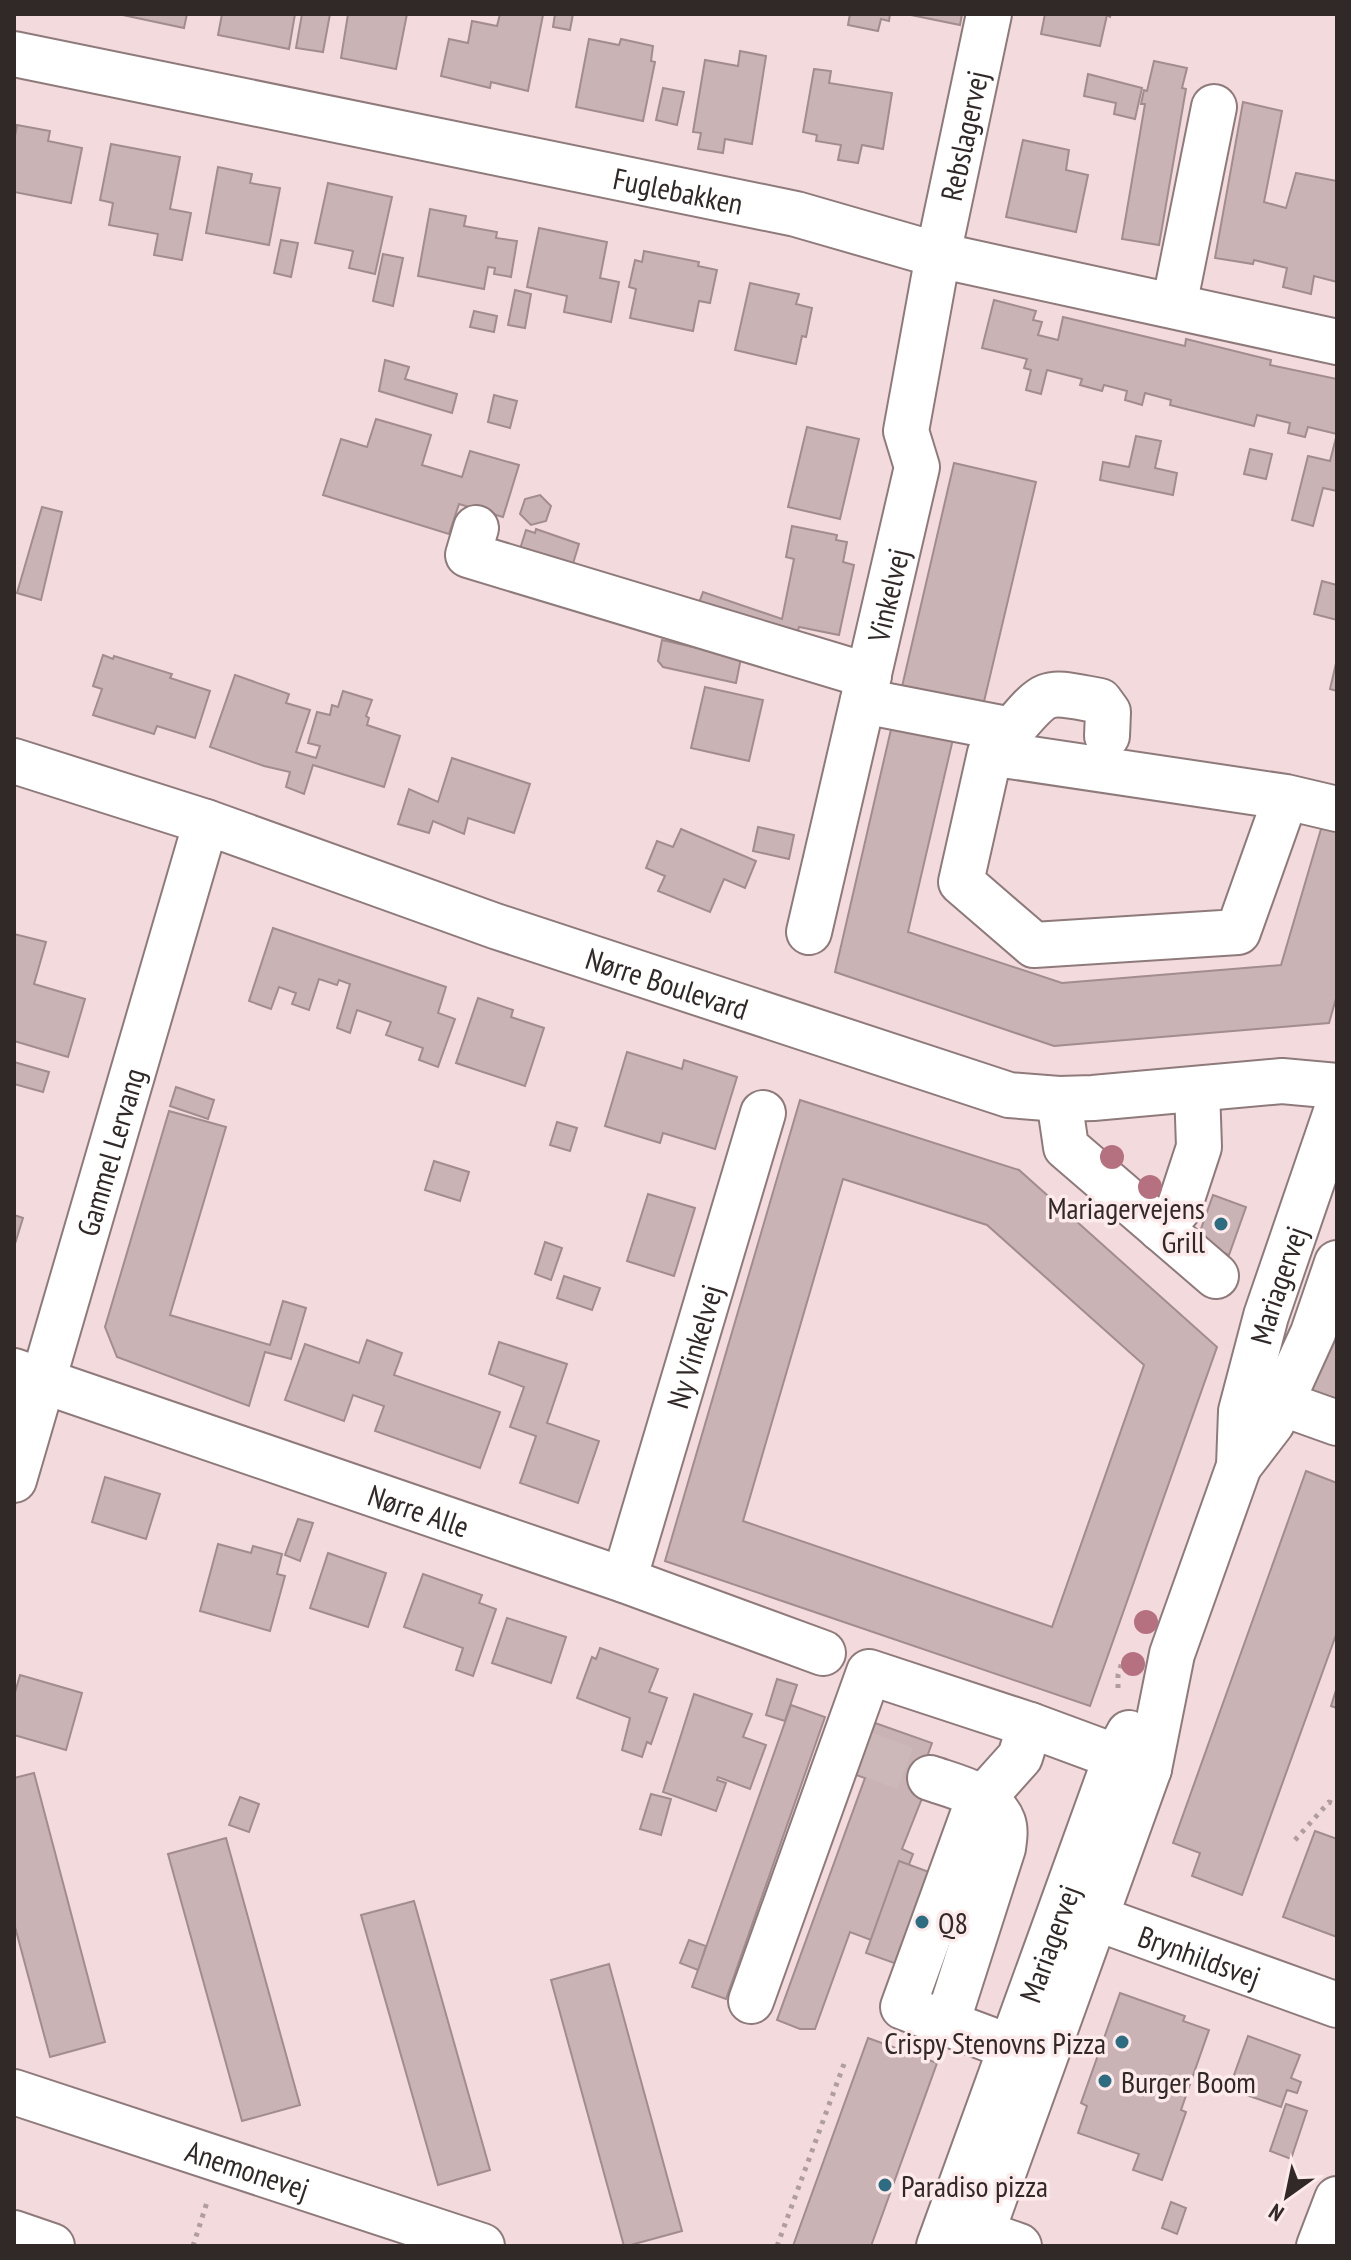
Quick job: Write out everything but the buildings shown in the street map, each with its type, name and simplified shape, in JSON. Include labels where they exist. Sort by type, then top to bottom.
[{"type":"street","name":"Rebslagervej","points":[[938,255],[989,14]]},
{"type":"street","name":"Fuglebakken","points":[[14,54],[796,214],[938,255],[1337,342]]},
{"type":"street","points":[[1174,306],[1214,107]]},
{"type":"street","name":"Vinkelvej","points":[[809,932],[917,467],[906,431],[938,255]]},
{"type":"street","points":[[476,528],[468,555],[866,689],[1012,730],[1035,703],[1054,693],[1100,701],[1108,712],[1107,736]]},
{"type":"street","points":[[1286,797],[1238,932],[1034,945],[961,882],[990,753],[1286,797],[1337,809]]},
{"type":"street","name":"Nørre Boulevard","points":[[14,761],[206,822],[495,926],[1009,1095],[1059,1099],[1282,1081],[1337,1086]]},
{"type":"street","name":"Gammel Lervang","points":[[14,1480],[29,1376],[206,822]]},
{"type":"street","points":[[1161,1229],[1179,1208],[1199,1147],[1197,1089]]},
{"type":"street","points":[[1059,1099],[1066,1147],[1216,1276]]},
{"type":"street","name":"Mariagervej","points":[[973,2238],[1027,2054],[1239,1466],[1241,1411],[1266,1316],[1337,1109]]},
{"type":"street","name":"Ny Vinkelvej","points":[[624,1580],[763,1113]]},
{"type":"street","name":"Mariagervej","points":[[1239,1466],[1272,1423],[1313,1333],[1337,1263]]},
{"type":"street","name":"Nørre Alle","points":[[29,1376],[624,1580],[823,1653]]},
{"type":"street","points":[[1281,1403],[1337,1423]]},
{"type":"street","points":[[751,2001],[854,1749],[869,1672],[1030,1725],[1132,1763]]},
{"type":"street","points":[[1027,2054],[903,2007],[976,1806],[1020,1757],[1030,1725]]},
{"type":"street","points":[[930,1778],[984,1798]]},
{"type":"street","name":"Brynhildsvej","points":[[1078,1912],[1337,2005]]},
{"type":"street","name":"Anemonevej","points":[[14,2092],[482,2246]]},
{"type":"street","points":[[1319,2246],[1337,2199]]},
{"type":"street","points":[[14,2233],[52,2246]]},
{"type":"path","points":[[1295,1840],[1329,1802],[1337,1805]]},
{"type":"path","points":[[777,2246],[844,2064]]},
{"type":"tunnel","points":[[864,1753],[930,1778]]},
{"type":"place","name":"Mariagervejens Grill","points":[[1221,1224]]},
{"type":"place","name":"Q8","points":[[922,1922]]},
{"type":"place","name":"Crispy Stenovns Pizza","points":[[1122,2042]]},
{"type":"place","name":"Burger Boom","points":[[1105,2081]]},
{"type":"place","name":"Paradiso pizza","points":[[885,2185]]}]
